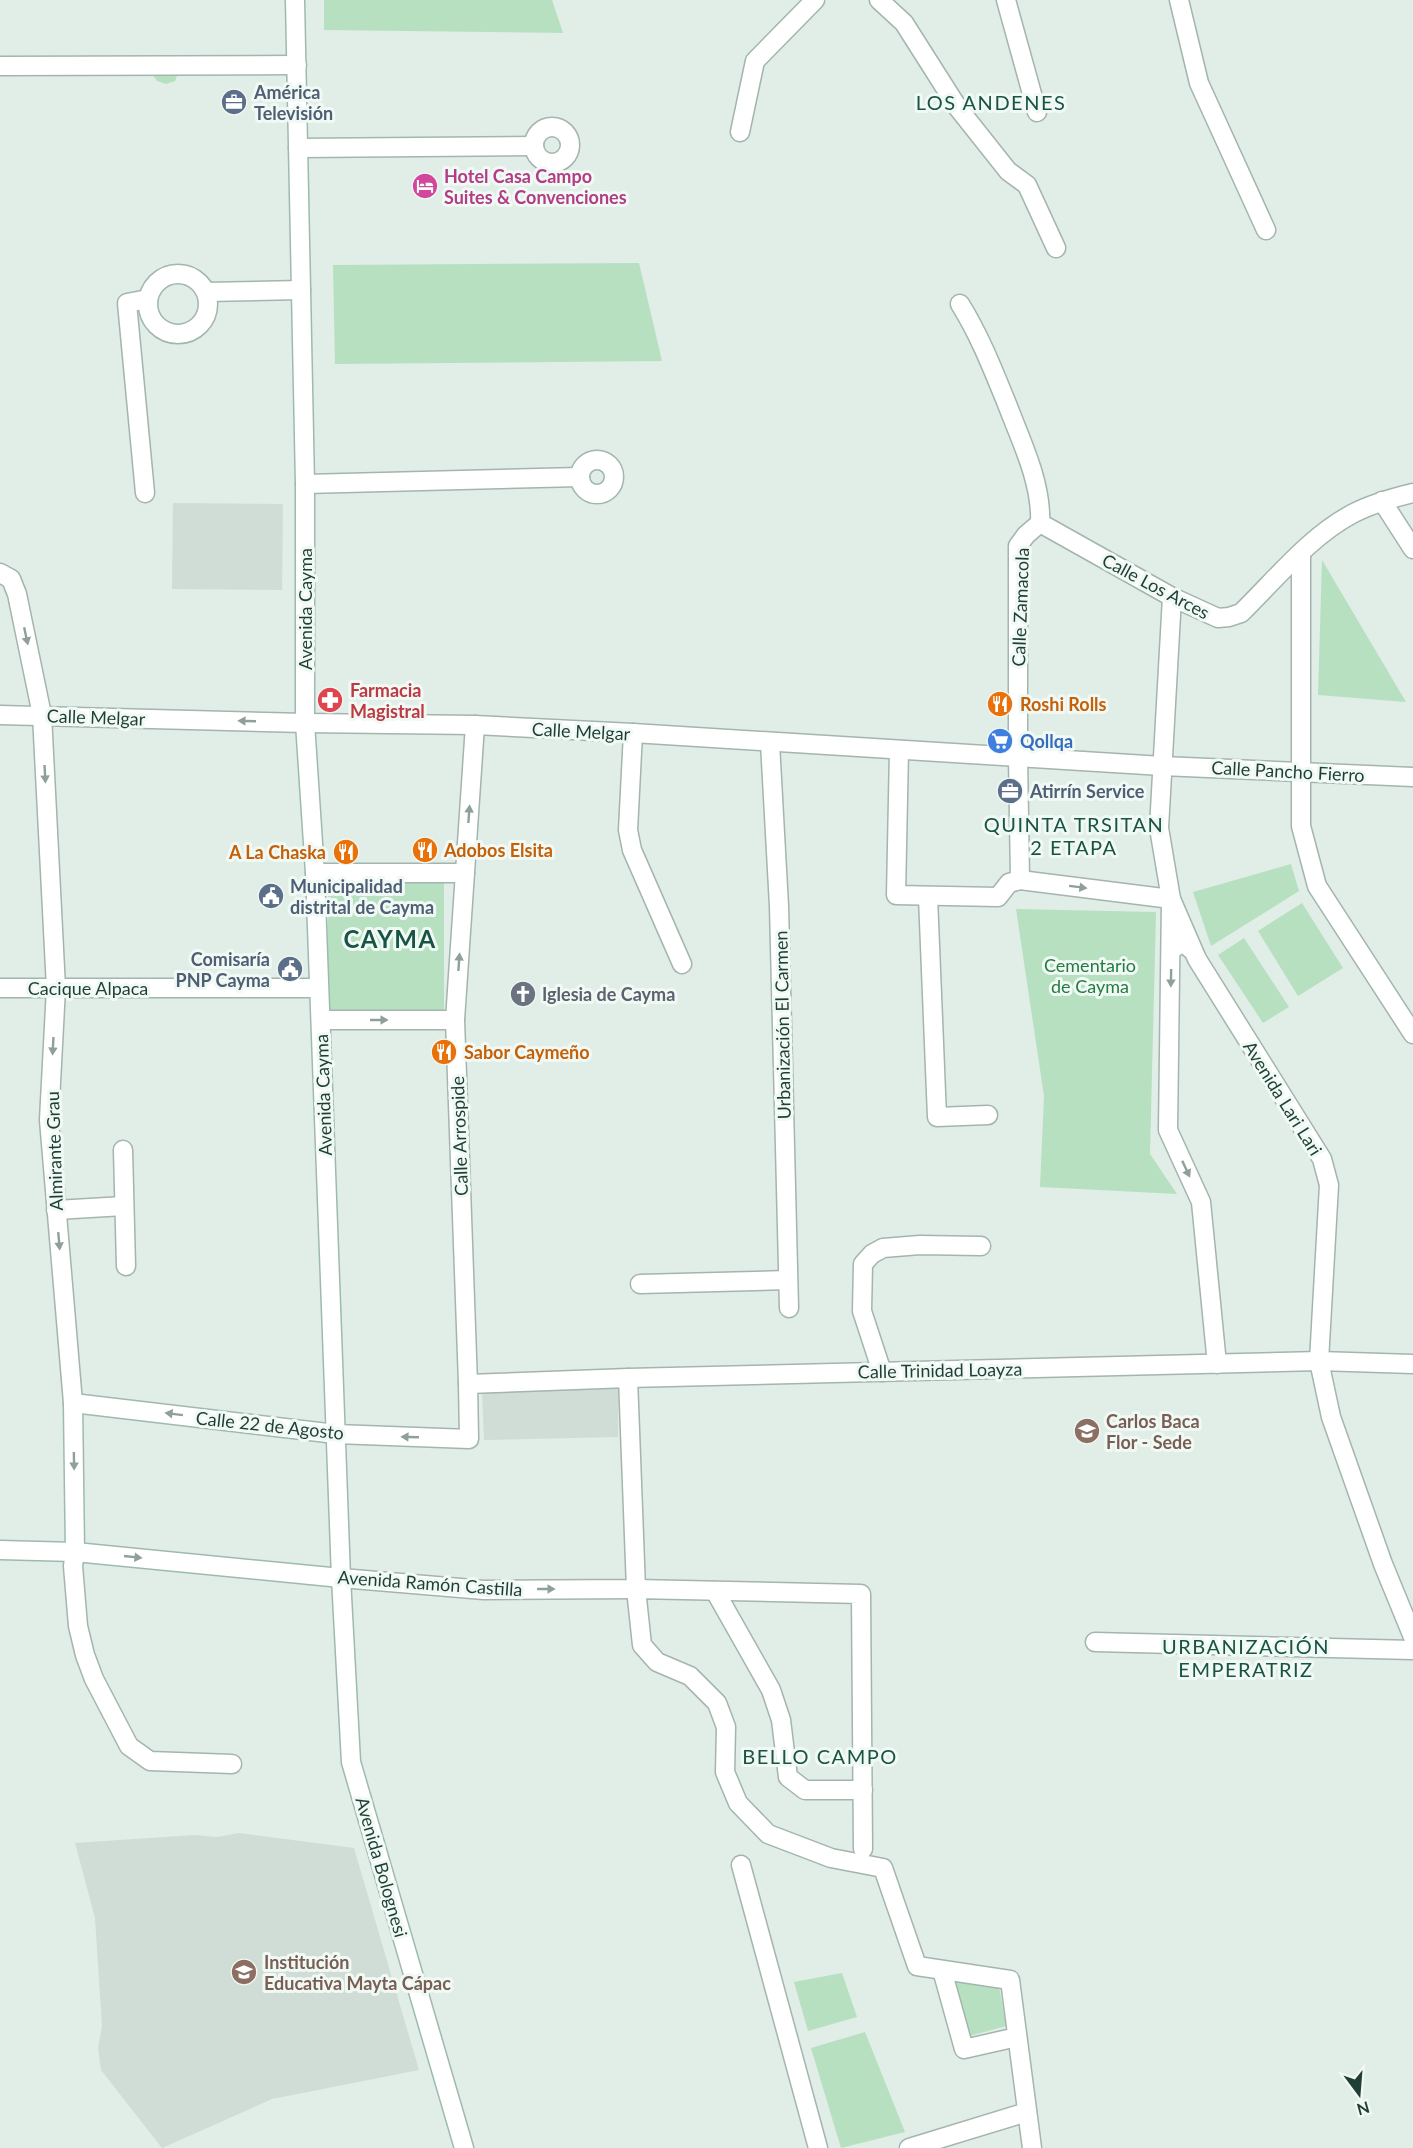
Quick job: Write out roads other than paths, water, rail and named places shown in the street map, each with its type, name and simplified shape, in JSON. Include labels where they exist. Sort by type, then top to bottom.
[{"type":"street","name":"Avenida Cayma","points":[[296,0],[305,484],[305,723],[315,873],[341,1578]]},
{"type":"street","points":[[740,132],[755,61],[815,0]]},
{"type":"street","points":[[879,0],[904,23],[958,108],[1008,171],[1027,185],[1056,248]]},
{"type":"street","points":[[1006,0],[1036,112]]},
{"type":"street","points":[[1179,0],[1199,83],[1266,230]]},
{"type":"street","points":[[0,66],[297,65]]},
{"type":"street","points":[[298,148],[534,146]]},
{"type":"street","points":[[175,274],[184,274],[193,278],[206,292],[209,301],[205,319],[199,327],[182,334],[173,334],[156,325],[148,309],[148,299],[157,282],[175,274]]},
{"type":"street","points":[[206,292],[301,290]]},
{"type":"street","points":[[145,493],[127,303],[148,299]]},
{"type":"street","points":[[960,304],[982,343],[1018,432],[1037,487],[1041,511],[1040,523]]},
{"type":"street","points":[[305,484],[580,477]]},
{"type":"street","name":"Calle Los Arces","points":[[1040,523],[1172,597],[1218,618],[1241,613],[1301,554],[1328,530],[1352,514],[1382,501],[1413,493]]},
{"type":"street","points":[[1382,501],[1413,549]]},
{"type":"street","name":"Calle Zamacola","points":[[1020,880],[1018,546],[1026,535],[1040,523]]},
{"type":"street","points":[[1301,554],[1301,826],[1317,886],[1413,1034]]},
{"type":"street","name":"Almirante Grau","points":[[0,573],[11,579],[17,594],[42,715],[56,988],[49,1120],[73,1403],[75,1552],[73,1566],[78,1626],[94,1679],[129,1746],[150,1761],[232,1764]]},
{"type":"street","name":"Avenida Lari Lari","points":[[1172,597],[1159,828],[1171,899],[1193,951],[1322,1159],[1329,1185],[1319,1361],[1331,1417],[1383,1564],[1413,1637]]},
{"type":"street","name":"Calle Melgar","points":[[0,715],[475,726],[633,733],[1162,766]]},
{"type":"street","name":"Calle Arrospide","points":[[469,1439],[455,1020],[475,726]]},
{"type":"street","points":[[633,733],[628,830],[632,850],[682,964]]},
{"type":"street","name":"Urbanización El Carmen","points":[[770,743],[779,906],[789,1308]]},
{"type":"street","points":[[899,750],[896,895],[998,897],[1012,881],[1020,880],[1171,899],[1168,1130],[1201,1202],[1217,1364]]},
{"type":"street","name":"Calle Pancho Fierro","points":[[1162,766],[1413,777]]},
{"type":"street","points":[[315,873],[465,873]]},
{"type":"street","points":[[928,897],[937,1117],[988,1115]]},
{"type":"street","points":[[1171,950],[1180,944],[1185,944],[1193,951]]},
{"type":"street","name":"Cacique Alpaca","points":[[0,988],[319,988]]},
{"type":"street","points":[[321,1020],[455,1020]]},
{"type":"street","points":[[123,1150],[126,1266]]},
{"type":"street","points":[[56,1210],[124,1206]]},
{"type":"street","points":[[882,1372],[862,1311],[863,1264],[872,1254],[884,1248],[920,1245],[981,1246]]},
{"type":"street","points":[[640,1284],[788,1280]]},
{"type":"street","name":"Calle Trinidad Loayza","points":[[468,1384],[1319,1361],[1413,1364]]},
{"type":"street","points":[[628,1378],[636,1589],[642,1645],[657,1662],[690,1676],[717,1703],[726,1727],[725,1772],[738,1803],[768,1834],[831,1858],[883,1868],[917,1966],[1010,1980],[1032,2148]]},
{"type":"street","name":"Calle 22 de Agosto","points":[[73,1403],[336,1434],[469,1439]]},
{"type":"street","name":"Avenida Ramón Castilla","points":[[0,1550],[75,1552],[484,1590],[636,1589],[861,1594],[862,1790]]},
{"type":"street","name":"Avenida Bolognesi","points":[[341,1578],[351,1762],[464,2148]]},
{"type":"street","points":[[715,1591],[771,1690],[780,1720],[788,1777],[805,1790],[862,1790],[863,1849]]},
{"type":"street","points":[[1095,1642],[1413,1650]]},
{"type":"street","points":[[741,1865],[819,2148]]},
{"type":"street","points":[[942,1970],[964,2049],[1017,2037]]},
{"type":"street","points":[[909,2148],[1027,2112]]},
{"type":"place","name":"América Televisión","points":[[234,102]]},
{"type":"place","name":"Hotel Casa Campo Suites & Convenciones","points":[[425,186]]},
{"type":"place","name":"Farmacia Magistral","points":[[330,700]]},
{"type":"place","name":"Roshi Rolls","points":[[1000,704]]},
{"type":"place","name":"Qollqa","points":[[1000,741]]},
{"type":"place","name":"Atirrín Service","points":[[1010,791]]},
{"type":"place","name":"Adobos Elsita","points":[[425,850]]},
{"type":"place","name":"A La Chaska","points":[[346,852]]},
{"type":"place","name":"Municipalidad distrital de Cayma","points":[[271,896]]},
{"type":"place","name":"Comisaría PNP Cayma","points":[[290,969]]},
{"type":"place","name":"Iglesia de Cayma","points":[[523,994]]},
{"type":"place","name":"Sabor Caymeño","points":[[444,1052]]},
{"type":"place","name":"Carlos Baca Flor - Sede","points":[[1087,1431]]},
{"type":"place","name":"Institución Educativa Mayta Cápac","points":[[244,1972]]},
{"type":"district","name":"LOS ANDENES","points":[[991,102]]},
{"type":"district","name":"QUINTA TRSITAN 2 ETAPA","points":[[1074,836]]},
{"type":"district","name":"CAYMA","points":[[390,938]]},
{"type":"district","name":"URBANIZACIÓN EMPERATRIZ","points":[[1246,1658]]},
{"type":"district","name":"BELLO CAMPO","points":[[820,1756]]},
{"type":"park label","name":"Cementario de Cayma","points":[[1090,975]]}]
